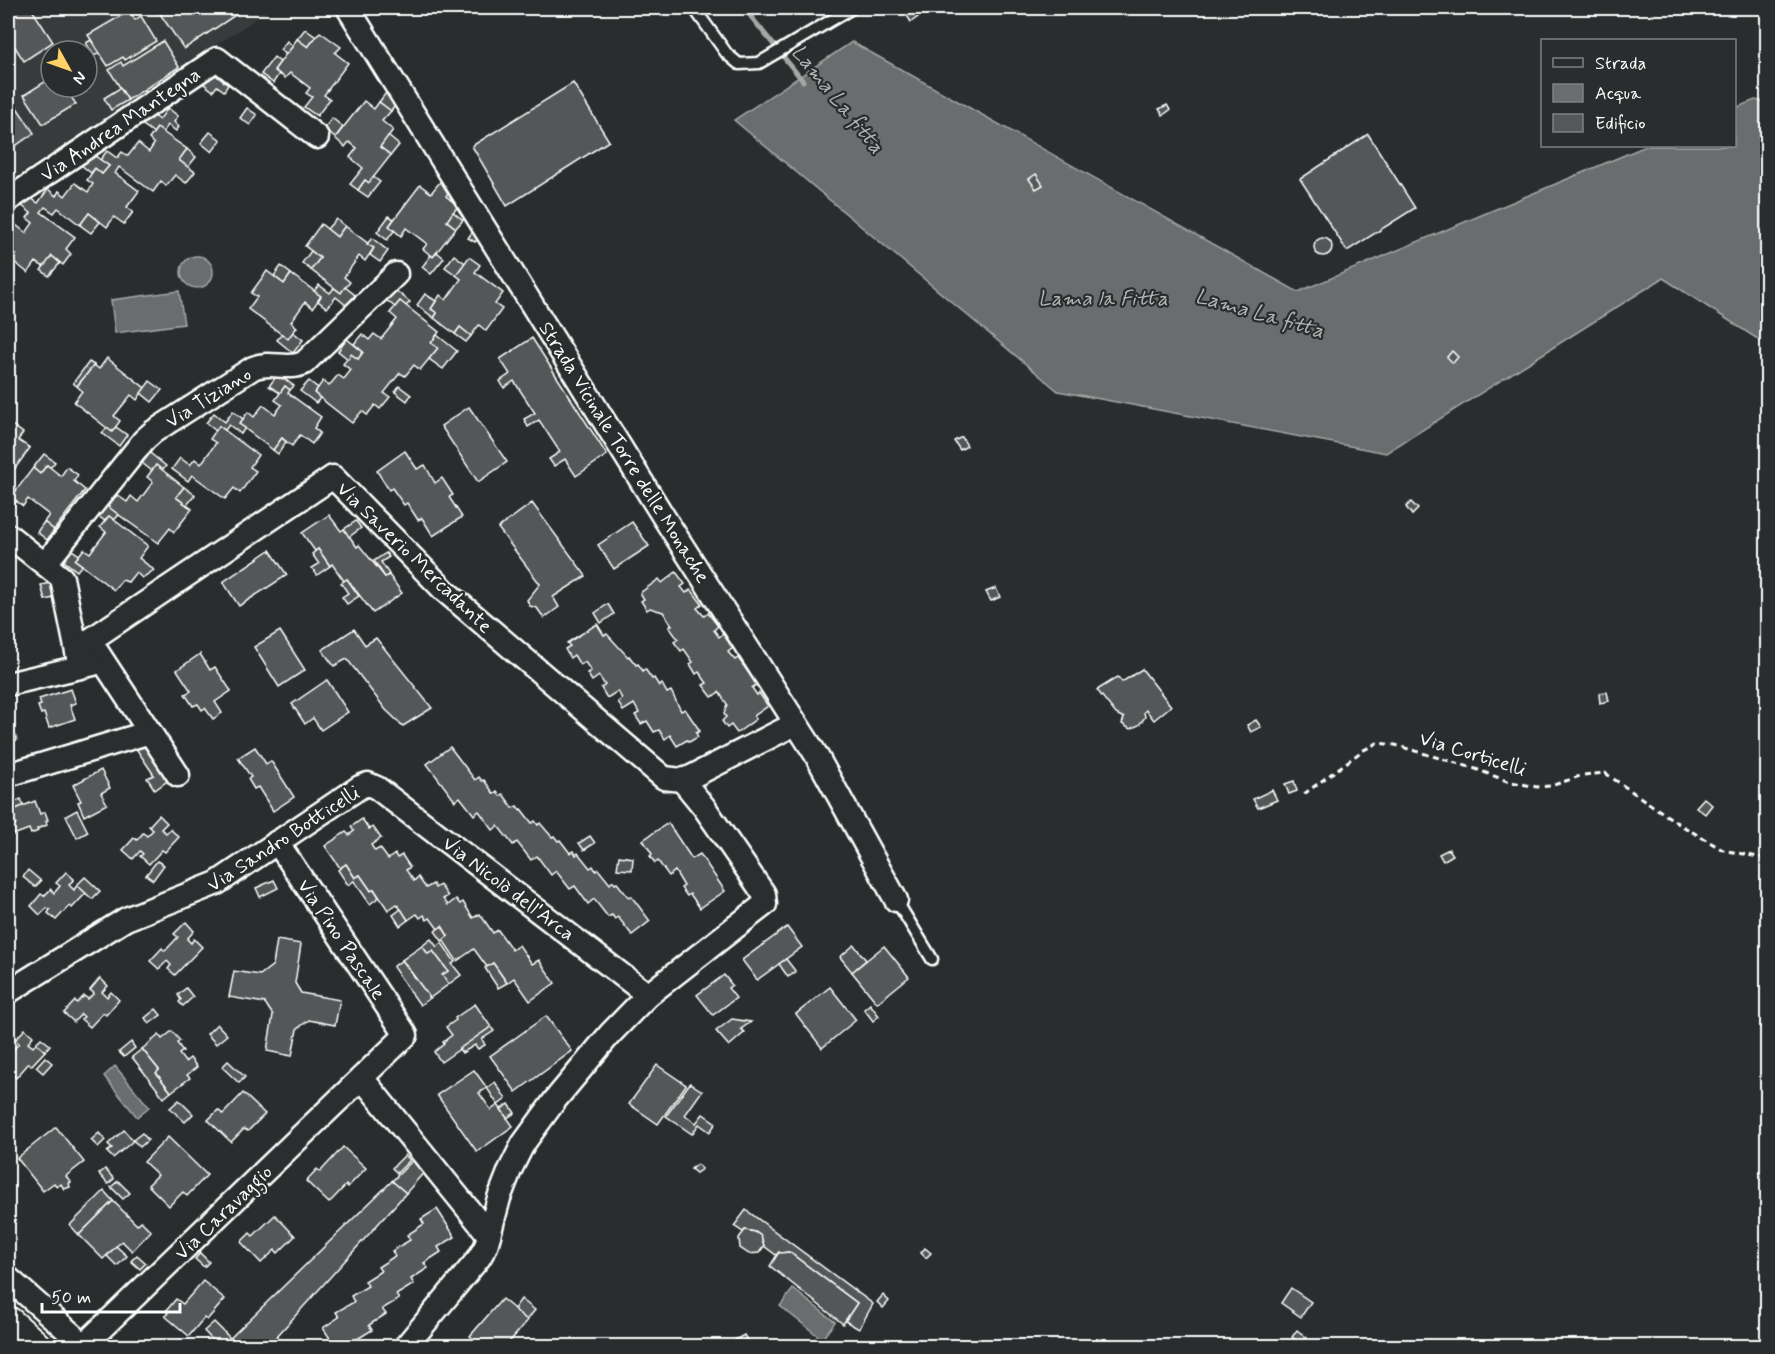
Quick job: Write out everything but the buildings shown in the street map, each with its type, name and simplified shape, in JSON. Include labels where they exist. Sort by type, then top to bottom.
[{"type":"main road","points":[[8,1323],[34,1347]]},
{"type":"street","name":"Strada Vicinale Torre delle Monache","points":[[348,8],[663,516],[831,780],[896,900]]},
{"type":"street","name":"Via Andrea Mantegna","points":[[8,200],[217,59],[318,137]]},
{"type":"street","name":"Via Tiziano","points":[[45,564],[144,440],[153,432],[253,368],[268,364],[297,367],[304,363],[396,274]]},
{"type":"street","name":"Via Saverio Mercadante","points":[[82,652],[333,477],[455,600],[658,774],[664,778],[682,780]]},
{"type":"street","points":[[8,535],[62,578],[82,652]]},
{"type":"street","points":[[8,684],[82,652],[103,661],[178,775]]},
{"type":"street","points":[[406,1347],[479,1258],[510,1170],[523,1144],[541,1117],[610,1034],[648,995],[761,909],[766,900],[764,894],[705,807],[682,780],[795,724]]},
{"type":"street","points":[[8,775],[150,732]]},
{"type":"street","name":"Via Nicolò dell'Arca","points":[[368,784],[377,788],[648,995]]},
{"type":"street","name":"Via Sandro Botticelli","points":[[8,992],[126,919],[208,888],[360,787],[368,784]]},
{"type":"street","name":"Via Pino Pascale","points":[[277,842],[406,1035]]},
{"type":"street","name":"Via Caravaggio","points":[[85,1346],[406,1035]]},
{"type":"street","points":[[362,1078],[489,1235]]},
{"type":"street","points":[[8,1278],[85,1346]]},
{"type":"lane","points":[[694,8],[727,54],[739,64],[759,63],[852,8]]},
{"type":"lane","points":[[896,900],[932,959]]},
{"type":"path","name":"Via Corticelli","points":[[1304,794],[1377,743],[1395,745],[1473,768],[1507,781],[1537,787],[1551,786],[1583,775],[1605,773],[1679,824],[1723,850],[1767,859]]},
{"type":"shaded area","points":[[8,8],[272,8],[8,182]]},
{"type":"water","name":"Lama la Fitta","points":[[852,42],[1298,292],[1644,147],[1736,147],[1736,108],[1755,100],[1767,102],[1767,345],[1663,278],[1386,453],[1058,391],[734,120]]},
{"type":"water","points":[[197,256],[209,260],[213,272],[209,284],[197,288],[185,284],[181,272],[185,260]]},
{"type":"water","points":[[179,291],[184,324],[115,333],[111,300]]},
{"type":"water","points":[[115,1066],[149,1107],[137,1117],[104,1076]]},
{"type":"water","points":[[793,1289],[835,1322],[822,1339],[780,1306]]},
{"type":"waterway","name":"Lama La fitta","points":[[744,8],[803,81]]}]
